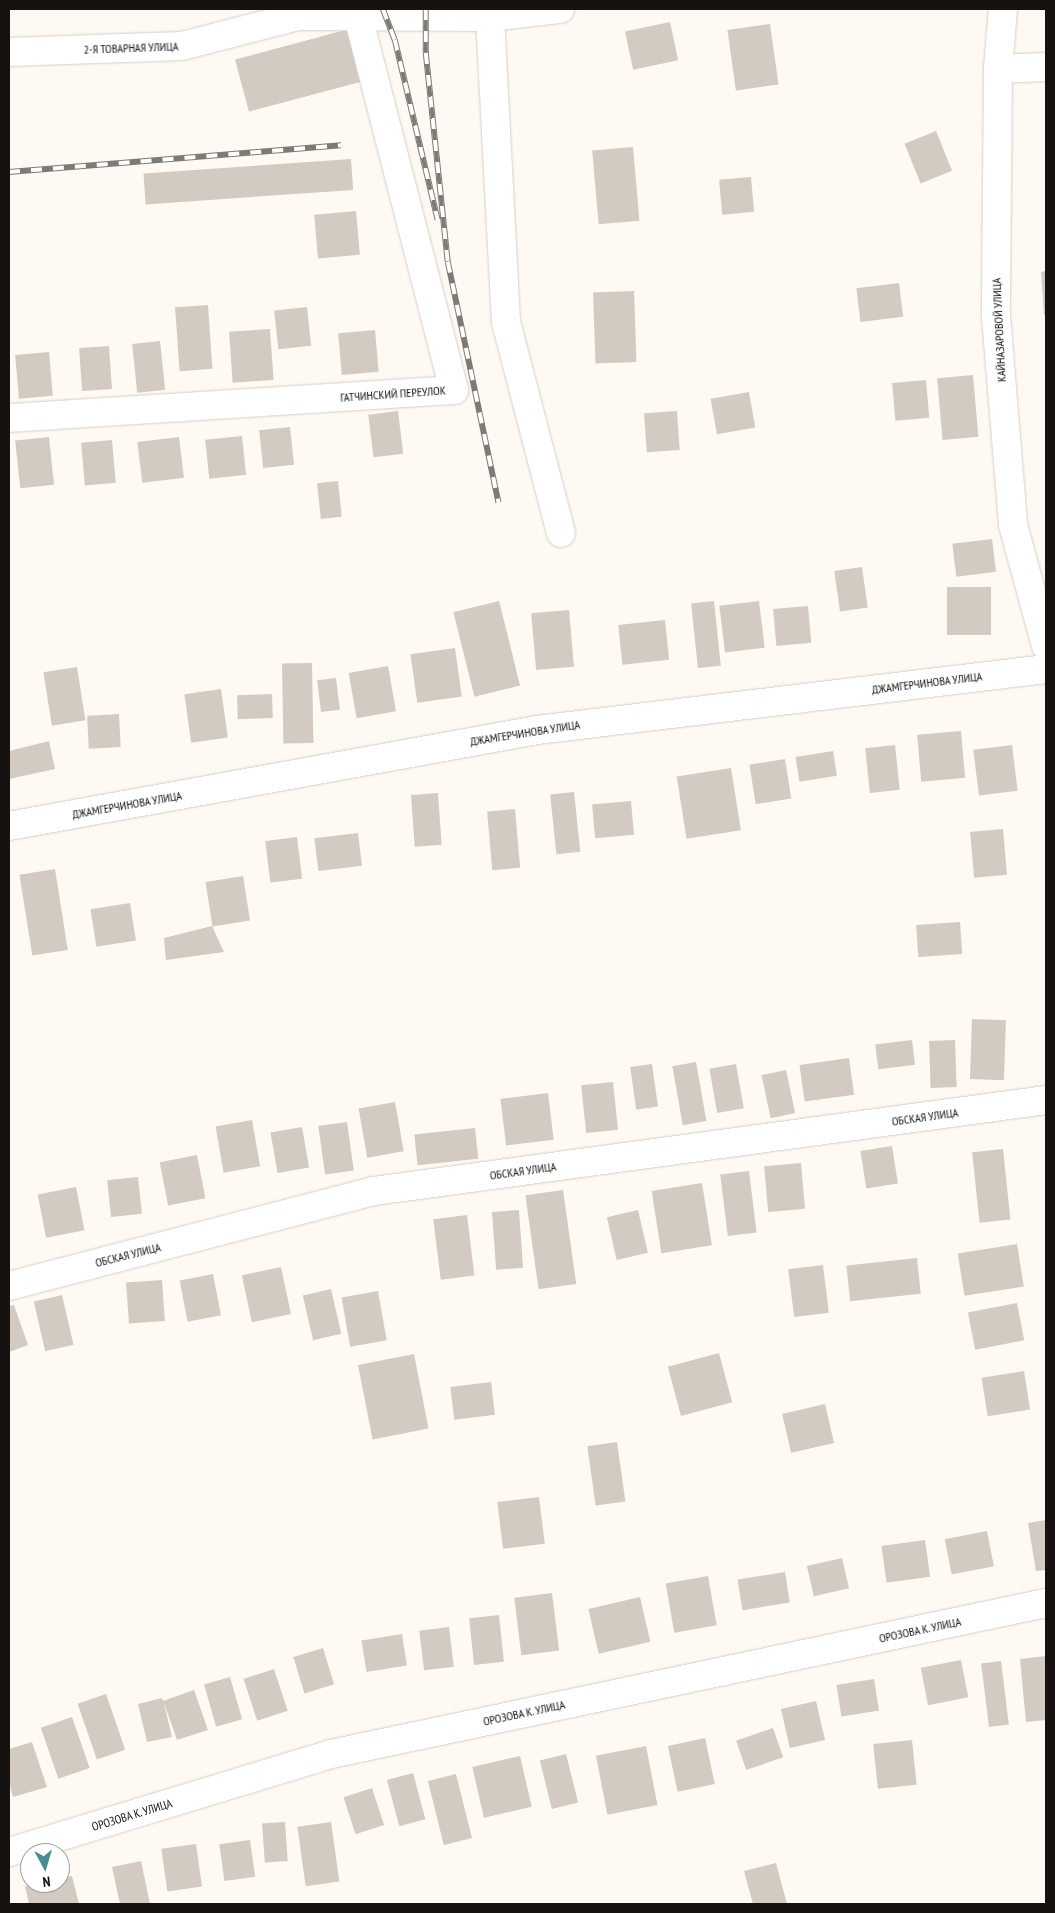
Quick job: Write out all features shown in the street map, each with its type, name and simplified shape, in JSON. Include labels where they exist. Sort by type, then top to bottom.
[{"type":"street","points":[[560,9],[490,17],[506,322],[561,533]]},
{"type":"street","name":"КАЙНАЗАРОВОЙ УЛИЦА","points":[[1003,9],[998,68],[996,316],[1013,525],[1046,646]]},
{"type":"street","name":"2-Я ТОВАРНАЯ УЛИЦА","points":[[9,52],[182,46],[298,16],[358,13],[490,17]]},
{"type":"street","name":"ГАТЧИНСКИЙ ПЕРЕУЛОК","points":[[9,418],[454,390],[358,13]]},
{"type":"street","points":[[998,68],[1046,67]]},
{"type":"street","name":"ДЖАМГЕРЧИНОВА УЛИЦА","points":[[9,826],[537,730],[1046,669]]},
{"type":"street","name":"ОБСКАЯ УЛИЦА","points":[[9,1286],[374,1192],[1046,1100]]},
{"type":"street","name":"ОРОЗОВА К. УЛИЦА","points":[[9,1852],[331,1754],[1046,1603]]},
{"type":"building","points":[[670,22],[678,60],[633,70],[625,32]]},
{"type":"building","points":[[770,24],[778,84],[736,90],[727,30]]},
{"type":"building","points":[[349,29],[363,81],[249,112],[235,60]]},
{"type":"building","points":[[936,131],[952,171],[921,184],[904,144]]},
{"type":"building","points":[[633,147],[639,221],[599,224],[592,151]]},
{"type":"building","points":[[351,159],[353,190],[146,204],[144,174]]},
{"type":"building","points":[[751,177],[754,212],[722,215],[719,180]]},
{"type":"building","points":[[356,211],[360,255],[318,258],[314,215]]},
{"type":"building","points":[[1046,271],[1046,315],[1044,315],[1041,272]]},
{"type":"building","points":[[899,283],[903,317],[860,322],[856,288]]},
{"type":"building","points":[[634,291],[636,362],[596,363],[593,292]]},
{"type":"building","points":[[208,305],[212,369],[180,371],[175,307]]},
{"type":"building","points":[[307,307],[311,346],[278,349],[274,310]]},
{"type":"building","points":[[270,329],[274,380],[233,383],[229,332]]},
{"type":"building","points":[[375,330],[379,372],[342,375],[338,333]]},
{"type":"building","points":[[160,341],[165,390],[137,393],[132,344]]},
{"type":"building","points":[[109,346],[112,389],[82,391],[79,348]]},
{"type":"building","points":[[49,352],[53,396],[19,399],[15,355]]},
{"type":"building","points":[[973,375],[978,437],[943,440],[937,378]]},
{"type":"building","points":[[926,380],[929,418],[895,421],[892,383]]},
{"type":"building","points":[[749,392],[755,427],[717,434],[711,399]]},
{"type":"building","points":[[398,411],[403,454],[373,457],[368,415]]},
{"type":"building","points":[[677,411],[680,450],[647,452],[644,413]]},
{"type":"building","points":[[290,427],[294,465],[263,468],[259,430]]},
{"type":"building","points":[[242,436],[246,475],[209,479],[205,440]]},
{"type":"building","points":[[49,437],[54,485],[20,488],[15,441]]},
{"type":"building","points":[[179,437],[184,478],[142,483],[137,442]]},
{"type":"building","points":[[112,440],[116,483],[85,486],[81,443]]},
{"type":"building","points":[[338,481],[342,517],[321,519],[317,483]]},
{"type":"building","points":[[992,539],[996,572],[956,577],[952,544]]},
{"type":"building","points":[[862,567],[868,608],[840,611],[834,571]]},
{"type":"building","points":[[947,587],[991,587],[991,635],[947,635]]},
{"type":"building","points":[[499,601],[520,685],[474,697],[453,612]]},
{"type":"building","points":[[714,601],[721,666],[698,668],[691,603]]},
{"type":"building","points":[[759,601],[765,648],[725,653],[719,606]]},
{"type":"building","points":[[808,606],[811,643],[776,646],[773,609]]},
{"type":"building","points":[[569,610],[574,667],[536,670],[531,613]]},
{"type":"building","points":[[665,620],[669,660],[622,665],[618,625]]},
{"type":"building","points":[[455,648],[462,697],[417,703],[410,654]]},
{"type":"building","points":[[312,663],[313,743],[283,744],[282,664]]},
{"type":"building","points":[[388,666],[396,711],[357,718],[349,673]]},
{"type":"building","points":[[77,667],[85,720],[52,726],[43,672]]},
{"type":"building","points":[[336,678],[340,710],[321,712],[317,680]]},
{"type":"building","points":[[221,689],[228,738],[191,743],[184,694]]},
{"type":"building","points":[[272,694],[273,718],[238,719],[237,695]]},
{"type":"building","points":[[119,714],[121,747],[89,749],[87,716]]},
{"type":"building","points":[[961,731],[965,778],[921,782],[917,735]]},
{"type":"building","points":[[49,741],[55,769],[9,779],[9,751]]},
{"type":"building","points":[[895,745],[900,790],[870,793],[865,748]]},
{"type":"building","points":[[1012,745],[1018,791],[979,795],[973,750]]},
{"type":"building","points":[[833,751],[837,776],[799,782],[795,757]]},
{"type":"building","points":[[785,759],[791,799],[756,804],[749,765]]},
{"type":"building","points":[[731,768],[741,830],[687,839],[677,777]]},
{"type":"building","points":[[574,792],[580,852],[556,854],[550,795]]},
{"type":"building","points":[[438,793],[442,845],[415,847],[411,795]]},
{"type":"building","points":[[631,801],[634,835],[595,838],[592,804]]},
{"type":"building","points":[[515,809],[520,868],[492,870],[487,811]]},
{"type":"building","points":[[1003,829],[1007,875],[974,878],[970,832]]},
{"type":"building","points":[[358,833],[362,866],[318,871],[314,838]]},
{"type":"building","points":[[297,837],[302,879],[270,883],[265,841]]},
{"type":"building","points":[[55,869],[68,950],[32,956],[19,875]]},
{"type":"building","points":[[243,876],[250,920],[213,926],[205,882]]},
{"type":"building","points":[[130,903],[136,941],[96,947],[90,909]]},
{"type":"building","points":[[960,922],[962,954],[918,957],[916,925]]},
{"type":"building","points":[[212,926],[224,952],[166,960],[164,938]]},
{"type":"building","points":[[972,1019],[1006,1020],[1004,1080],[970,1079]]},
{"type":"building","points":[[912,1040],[915,1065],[878,1069],[875,1045]]},
{"type":"building","points":[[955,1040],[957,1087],[931,1088],[929,1041]]},
{"type":"building","points":[[849,1058],[854,1095],[805,1102],[799,1065]]},
{"type":"building","points":[[696,1062],[706,1121],[683,1125],[672,1066]]},
{"type":"building","points":[[652,1064],[658,1107],[636,1110],[630,1067]]},
{"type":"building","points":[[736,1064],[744,1108],[717,1113],[709,1069]]},
{"type":"building","points":[[786,1070],[795,1113],[771,1118],[762,1075]]},
{"type":"building","points":[[613,1082],[618,1130],[586,1133],[581,1085]]},
{"type":"building","points":[[548,1093],[554,1140],[506,1145],[500,1099]]},
{"type":"building","points":[[395,1102],[404,1151],[367,1158],[359,1108]]},
{"type":"building","points":[[252,1120],[260,1166],[224,1173],[216,1126]]},
{"type":"building","points":[[347,1122],[354,1171],[325,1175],[318,1126]]},
{"type":"building","points":[[302,1127],[309,1167],[278,1173],[270,1133]]},
{"type":"building","points":[[475,1128],[478,1159],[418,1165],[414,1134]]},
{"type":"building","points":[[892,1146],[898,1184],[866,1189],[860,1151]]},
{"type":"building","points":[[1003,1149],[1010,1220],[980,1223],[972,1152]]},
{"type":"building","points":[[197,1155],[205,1198],[168,1205],[160,1162]]},
{"type":"building","points":[[801,1163],[805,1209],[768,1212],[764,1166]]},
{"type":"building","points":[[749,1171],[757,1233],[728,1236],[720,1175]]},
{"type":"building","points":[[138,1177],[142,1214],[111,1217],[107,1180]]},
{"type":"building","points":[[702,1183],[712,1245],[661,1253],[652,1191]]},
{"type":"building","points":[[76,1187],[84,1230],[46,1238],[38,1194]]},
{"type":"building","points":[[563,1190],[576,1284],[539,1289],[525,1195]]},
{"type":"building","points":[[519,1210],[523,1268],[496,1270],[492,1212]]},
{"type":"building","points":[[638,1210],[648,1253],[617,1260],[607,1217]]},
{"type":"building","points":[[467,1215],[474,1276],[441,1280],[433,1219]]},
{"type":"building","points":[[1017,1244],[1024,1286],[964,1296],[958,1253]]},
{"type":"building","points":[[917,1258],[921,1294],[850,1301],[846,1265]]},
{"type":"building","points":[[823,1265],[829,1313],[794,1317],[788,1269]]},
{"type":"building","points":[[281,1267],[291,1314],[252,1322],[242,1275]]},
{"type":"building","points":[[213,1274],[221,1315],[188,1322],[180,1280]]},
{"type":"building","points":[[162,1280],[165,1321],[129,1323],[126,1283]]},
{"type":"building","points":[[331,1289],[341,1334],[313,1340],[303,1296]]},
{"type":"building","points":[[378,1291],[387,1340],[350,1347],[342,1297]]},
{"type":"building","points":[[62,1295],[73,1345],[45,1351],[34,1302]]},
{"type":"building","points":[[1017,1303],[1024,1340],[975,1350],[968,1313]]},
{"type":"building","points":[[14,1305],[28,1345],[9,1352],[9,1306]]},
{"type":"building","points":[[719,1353],[732,1402],[681,1416],[668,1367]]},
{"type":"building","points":[[414,1354],[429,1429],[373,1439],[358,1365]]},
{"type":"building","points":[[1024,1371],[1030,1410],[988,1416],[982,1378]]},
{"type":"building","points":[[491,1382],[495,1415],[454,1420],[450,1387]]},
{"type":"building","points":[[825,1404],[834,1443],[791,1453],[782,1414]]},
{"type":"building","points":[[617,1442],[625,1501],[596,1506],[587,1446]]},
{"type":"building","points":[[539,1497],[545,1544],[503,1549],[497,1502]]},
{"type":"building","points":[[1046,1520],[1046,1570],[1036,1571],[1028,1523]]},
{"type":"building","points":[[987,1531],[994,1566],[952,1575],[945,1539]]},
{"type":"building","points":[[925,1540],[930,1577],[887,1583],[881,1546]]},
{"type":"building","points":[[842,1558],[849,1588],[814,1596],[807,1566]]},
{"type":"building","points":[[785,1572],[790,1603],[742,1610],[738,1580]]},
{"type":"building","points":[[708,1576],[717,1625],[674,1633],[666,1583]]},
{"type":"building","points":[[552,1593],[559,1651],[521,1655],[514,1598]]},
{"type":"building","points":[[640,1597],[650,1642],[599,1654],[588,1609]]},
{"type":"building","points":[[499,1615],[504,1662],[474,1665],[469,1618]]},
{"type":"building","points":[[449,1627],[454,1667],[424,1670],[419,1631]]},
{"type":"building","points":[[402,1634],[407,1666],[367,1672],[362,1640]]},
{"type":"building","points":[[323,1648],[334,1684],[304,1693],[293,1657]]},
{"type":"building","points":[[1046,1656],[1046,1720],[1026,1722],[1020,1659]]},
{"type":"building","points":[[961,1660],[968,1697],[928,1705],[921,1668]]},
{"type":"building","points":[[1001,1661],[1009,1725],[989,1727],[981,1663]]},
{"type":"building","points":[[274,1669],[288,1711],[257,1721],[244,1679]]},
{"type":"building","points":[[230,1677],[242,1719],[216,1727],[204,1684]]},
{"type":"building","points":[[874,1679],[879,1711],[841,1717],[836,1685]]},
{"type":"building","points":[[194,1690],[208,1730],[177,1740],[164,1703],[172,1737],[147,1742],[138,1704],[162,1698],[163,1701]]},
{"type":"building","points":[[106,1694],[125,1750],[97,1760],[78,1704]]},
{"type":"building","points":[[816,1701],[825,1740],[790,1748],[781,1709]]},
{"type":"building","points":[[72,1717],[90,1768],[58,1779],[41,1728]]},
{"type":"building","points":[[773,1728],[783,1757],[746,1770],[736,1741]]},
{"type":"building","points":[[705,1738],[715,1784],[678,1792],[668,1746]]},
{"type":"building","points":[[912,1740],[917,1785],[878,1789],[873,1744]]},
{"type":"building","points":[[32,1742],[47,1787],[13,1797],[9,1782],[9,1749]]},
{"type":"building","points":[[646,1746],[657,1805],[607,1815],[596,1756]]},
{"type":"building","points":[[566,1754],[578,1803],[552,1809],[540,1761]]},
{"type":"building","points":[[520,1756],[532,1807],[484,1818],[472,1767]]},
{"type":"building","points":[[413,1773],[425,1819],[399,1826],[387,1780]]},
{"type":"building","points":[[456,1774],[472,1838],[444,1845],[428,1781]]},
{"type":"building","points":[[372,1788],[384,1825],[356,1834],[343,1797]]},
{"type":"building","points":[[285,1822],[288,1861],[265,1863],[262,1824]]},
{"type":"building","points":[[331,1822],[339,1881],[306,1886],[297,1827]]},
{"type":"building","points":[[250,1840],[255,1877],[224,1881],[219,1844]]},
{"type":"building","points":[[196,1844],[202,1887],[167,1891],[161,1849]]},
{"type":"building","points":[[141,1861],[150,1904],[120,1904],[112,1867]]},
{"type":"building","points":[[776,1863],[787,1904],[753,1904],[744,1871]]},
{"type":"building","points":[[70,1876],[72,1876],[79,1904],[29,1904],[27,1893],[70,1893]]},
{"type":"railway","points":[[383,9],[395,40],[438,220]]},
{"type":"railway","points":[[426,9],[426,53],[448,262],[499,503]]},
{"type":"railway","points":[[9,172],[341,145]]}]
